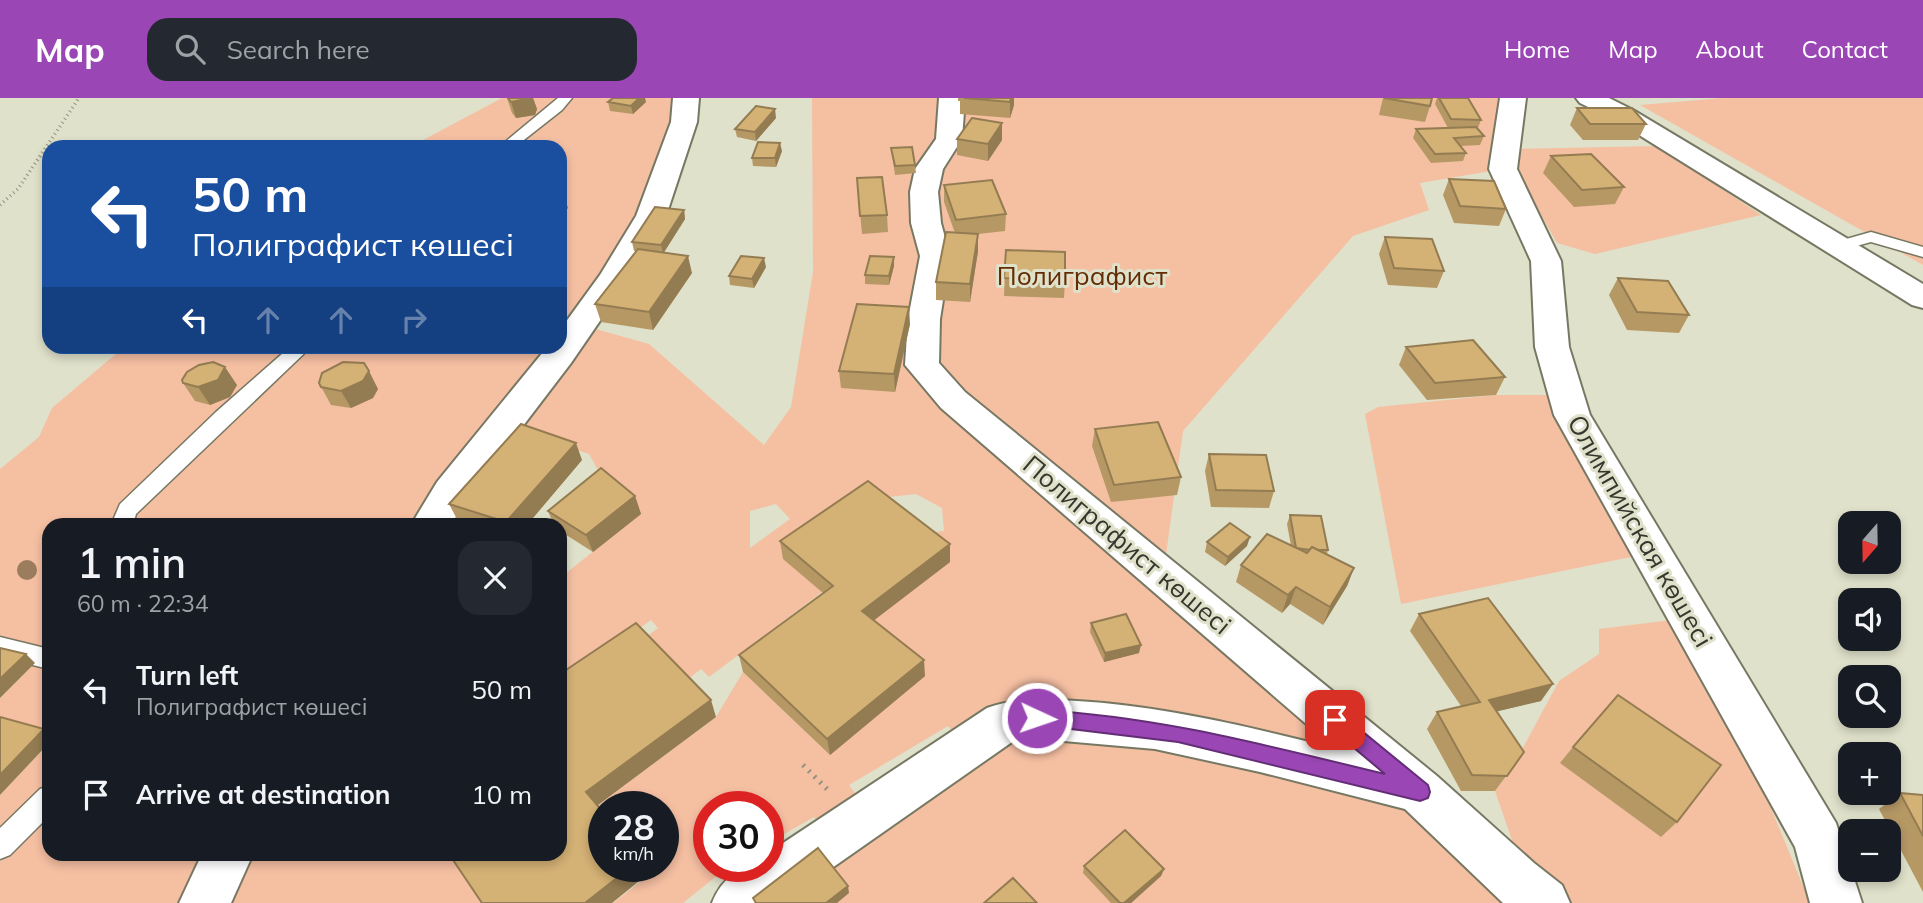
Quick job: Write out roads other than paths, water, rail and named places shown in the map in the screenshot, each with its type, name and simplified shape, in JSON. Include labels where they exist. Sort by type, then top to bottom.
[{"type":"street","points":[[567,344],[614,277],[651,216],[684,122],[686,98]]},
{"type":"street","name":"Полиграфист көшесі","points":[[952,98],[949,139],[929,169],[924,192],[926,223],[935,256],[924,319],[922,365],[953,400],[1420,792],[1516,881],[1544,903]]},
{"type":"street","name":"Олимпийская көшесі","points":[[1513,98],[1503,169],[1546,261],[1552,347],[1572,415],[1818,840],[1836,903]]},
{"type":"street","points":[[1589,98],[1624,116],[1923,298]]},
{"type":"street","points":[[435,518],[451,492],[560,354]]},
{"type":"street","points":[[738,903],[1003,722],[1037,718],[1068,720],[1178,734],[1420,792]]},
{"type":"street","points":[[205,903],[225,861]]},
{"type":"lane","points":[[515,140],[565,98]]},
{"type":"lane","points":[[1838,246],[1871,237],[1923,252]]},
{"type":"lane","points":[[124,518],[127,510],[223,417],[294,354]]},
{"type":"lane","points":[[0,647],[42,657]]},
{"type":"lane","points":[[0,846],[42,804]]},
{"type":"park label","name":"Полиграфист","points":[[1082,276]]}]
